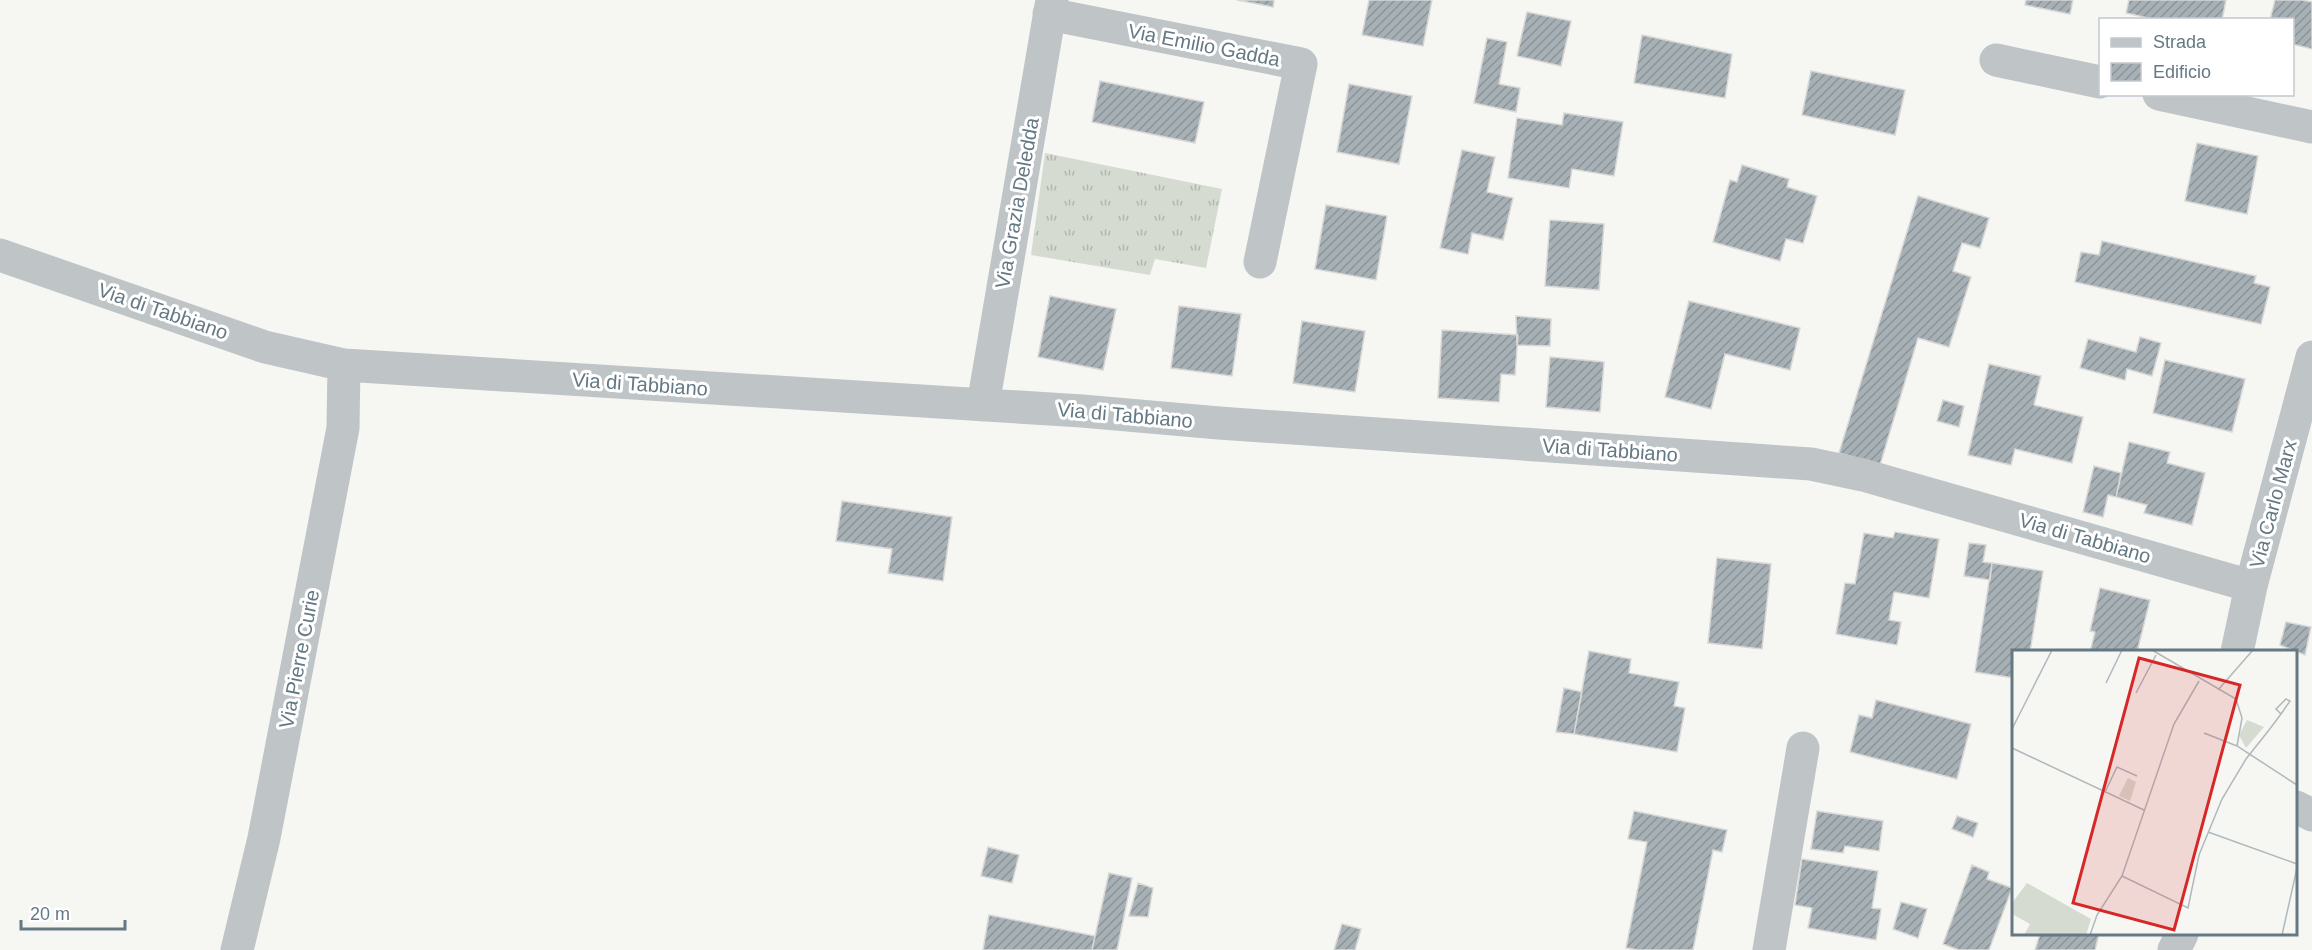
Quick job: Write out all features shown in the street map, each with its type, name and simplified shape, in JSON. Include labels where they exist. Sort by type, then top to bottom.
[{"type":"street","name":"Via Emilio Gadda","points":[[1051,7],[1301,64],[1260,262]]},
{"type":"street","name":"Via Grazia Deledda","points":[[983,405],[1051,7]]},
{"type":"street","points":[[1996,60],[2099,82]]},
{"type":"street","points":[[2168,96],[2312,127]]},
{"type":"street","name":"Via di Tabbiano","points":[[0,255],[265,347],[344,365],[1082,411],[1231,424],[1811,464],[1863,475],[2251,586]]},
{"type":"street","name":"Via Carlo Marx","points":[[2237,650],[2251,586],[2312,357]]},
{"type":"street","name":"Via Pierre Curie","points":[[237,950],[266,827],[344,428],[344,365]]},
{"type":"street","points":[[1769,950],[1803,748]]},
{"type":"street","points":[[2297,808],[2312,815]]},
{"type":"street","points":[[2174,950],[2181,935]]},
{"type":"green space","points":[[1045,153],[1222,189],[1206,268],[1155,259],[1150,275],[1031,255]]},
{"type":"building","points":[[1237,0],[1274,0],[1273,7]]},
{"type":"building","points":[[1369,0],[1432,0],[1423,46],[1362,35]]},
{"type":"building","points":[[2026,0],[2073,0],[2070,14],[2025,5]]},
{"type":"building","points":[[2129,0],[2226,0],[2222,18],[2148,18],[2126,13]]},
{"type":"building","points":[[2275,0],[2312,2],[2312,49],[2294,44],[2294,18],[2270,18]]},
{"type":"building","points":[[1527,12],[1571,21],[1561,66],[1517,56]]},
{"type":"building","points":[[1642,35],[1732,54],[1725,98],[1634,83]]},
{"type":"building","points":[[1487,38],[1507,42],[1499,84],[1520,88],[1516,112],[1474,103]]},
{"type":"building","points":[[1811,71],[1905,90],[1895,135],[1802,115]]},
{"type":"building","points":[[1100,81],[1204,102],[1195,143],[1092,122]]},
{"type":"building","points":[[1349,84],[1412,96],[1399,164],[1337,152]]},
{"type":"building","points":[[1564,113],[1623,122],[1614,176],[1572,169],[1569,188],[1508,178],[1517,118],[1562,125]]},
{"type":"building","points":[[2197,143],[2258,156],[2247,214],[2185,201]]},
{"type":"building","points":[[1462,150],[1495,157],[1487,192],[1513,198],[1503,240],[1472,233],[1468,254],[1440,248]]},
{"type":"building","points":[[1742,165],[1789,179],[1787,187],[1817,196],[1803,243],[1786,239],[1780,261],[1713,242],[1730,180],[1737,182]]},
{"type":"building","points":[[1918,196],[1989,218],[1980,248],[1962,243],[1953,271],[1971,277],[1949,347],[1918,338],[1880,465],[1839,453]]},
{"type":"building","points":[[1326,205],[1387,216],[1376,280],[1315,269]]},
{"type":"building","points":[[1550,220],[1604,224],[1599,290],[1545,286]]},
{"type":"building","points":[[2102,241],[2256,276],[2254,283],[2270,287],[2261,324],[2075,282],[2081,252],[2099,255]]},
{"type":"building","points":[[1050,296],[1116,309],[1103,370],[1038,357]]},
{"type":"building","points":[[1689,301],[1800,328],[1790,370],[1725,354],[1711,409],[1665,397]]},
{"type":"building","points":[[1179,306],[1241,314],[1232,376],[1171,368]]},
{"type":"building","points":[[1516,316],[1551,319],[1550,346],[1517,345]]},
{"type":"building","points":[[1302,321],[1365,331],[1355,392],[1293,383]]},
{"type":"building","points":[[1442,330],[1518,335],[1515,375],[1501,374],[1499,402],[1438,398]]},
{"type":"building","points":[[2140,337],[2161,343],[2152,376],[2127,369],[2125,380],[2080,368],[2088,339],[2136,352]]},
{"type":"building","points":[[1550,357],[1604,362],[1600,412],[1546,407]]},
{"type":"building","points":[[2165,360],[2245,379],[2232,432],[2153,413]]},
{"type":"building","points":[[1989,364],[2041,376],[2034,405],[2083,417],[2072,463],[2015,449],[2011,465],[1968,455]]},
{"type":"building","points":[[1943,400],[1964,406],[1959,427],[1937,421]]},
{"type":"building","points":[[2129,442],[2170,452],[2167,463],[2205,473],[2192,525],[2144,513],[2147,505],[2116,497]]},
{"type":"building","points":[[2094,466],[2121,473],[2116,497],[2108,495],[2103,517],[2083,512]]},
{"type":"building","points":[[842,501],[952,517],[943,581],[888,573],[892,549],[836,541]]},
{"type":"building","points":[[1895,532],[1939,539],[1929,598],[1894,592],[1889,620],[1901,622],[1897,645],[1836,634],[1845,583],[1855,584],[1864,533],[1893,538]]},
{"type":"building","points":[[1969,543],[1986,545],[1983,562],[1992,563],[1990,580],[1964,576]]},
{"type":"building","points":[[1717,558],[1771,564],[1762,649],[1708,643]]},
{"type":"building","points":[[1992,563],[2043,571],[2030,650],[2012,650],[2012,678],[1975,672]]},
{"type":"building","points":[[2100,588],[2150,600],[2138,650],[2090,650],[2095,632],[2090,631]]},
{"type":"building","points":[[2286,622],[2311,627],[2305,655],[2280,645]]},
{"type":"building","points":[[1589,651],[1631,659],[1629,673],[1679,682],[1674,706],[1685,708],[1677,752],[1574,734]]},
{"type":"building","points":[[1564,688],[1582,692],[1574,734],[1556,732]]},
{"type":"building","points":[[1876,700],[1971,724],[1957,779],[1850,752],[1859,715],[1872,718]]},
{"type":"building","points":[[1634,811],[1727,830],[1722,852],[1713,850],[1693,950],[1626,948],[1647,842],[1628,839]]},
{"type":"building","points":[[1817,811],[1883,821],[1879,851],[1845,846],[1843,853],[1811,849]]},
{"type":"building","points":[[1957,816],[1978,823],[1973,837],[1952,829]]},
{"type":"building","points":[[988,847],[1019,855],[1012,883],[981,876]]},
{"type":"building","points":[[1802,859],[1878,871],[1872,908],[1881,909],[1876,940],[1808,928],[1812,908],[1795,905]]},
{"type":"building","points":[[1972,865],[1989,872],[1987,879],[2012,888],[1989,950],[1959,950],[1943,944]]},
{"type":"building","points":[[1109,873],[1132,878],[1117,950],[1092,950]]},
{"type":"building","points":[[1138,883],[1153,888],[1148,917],[1129,916]]},
{"type":"building","points":[[1901,902],[1927,909],[1918,938],[1893,929]]},
{"type":"building","points":[[989,915],[1095,936],[1092,950],[983,950]]},
{"type":"building","points":[[1342,924],[1361,929],[1355,950],[1334,950]]},
{"type":"building","points":[[2040,935],[2099,935],[2095,950],[2035,950]]}]
